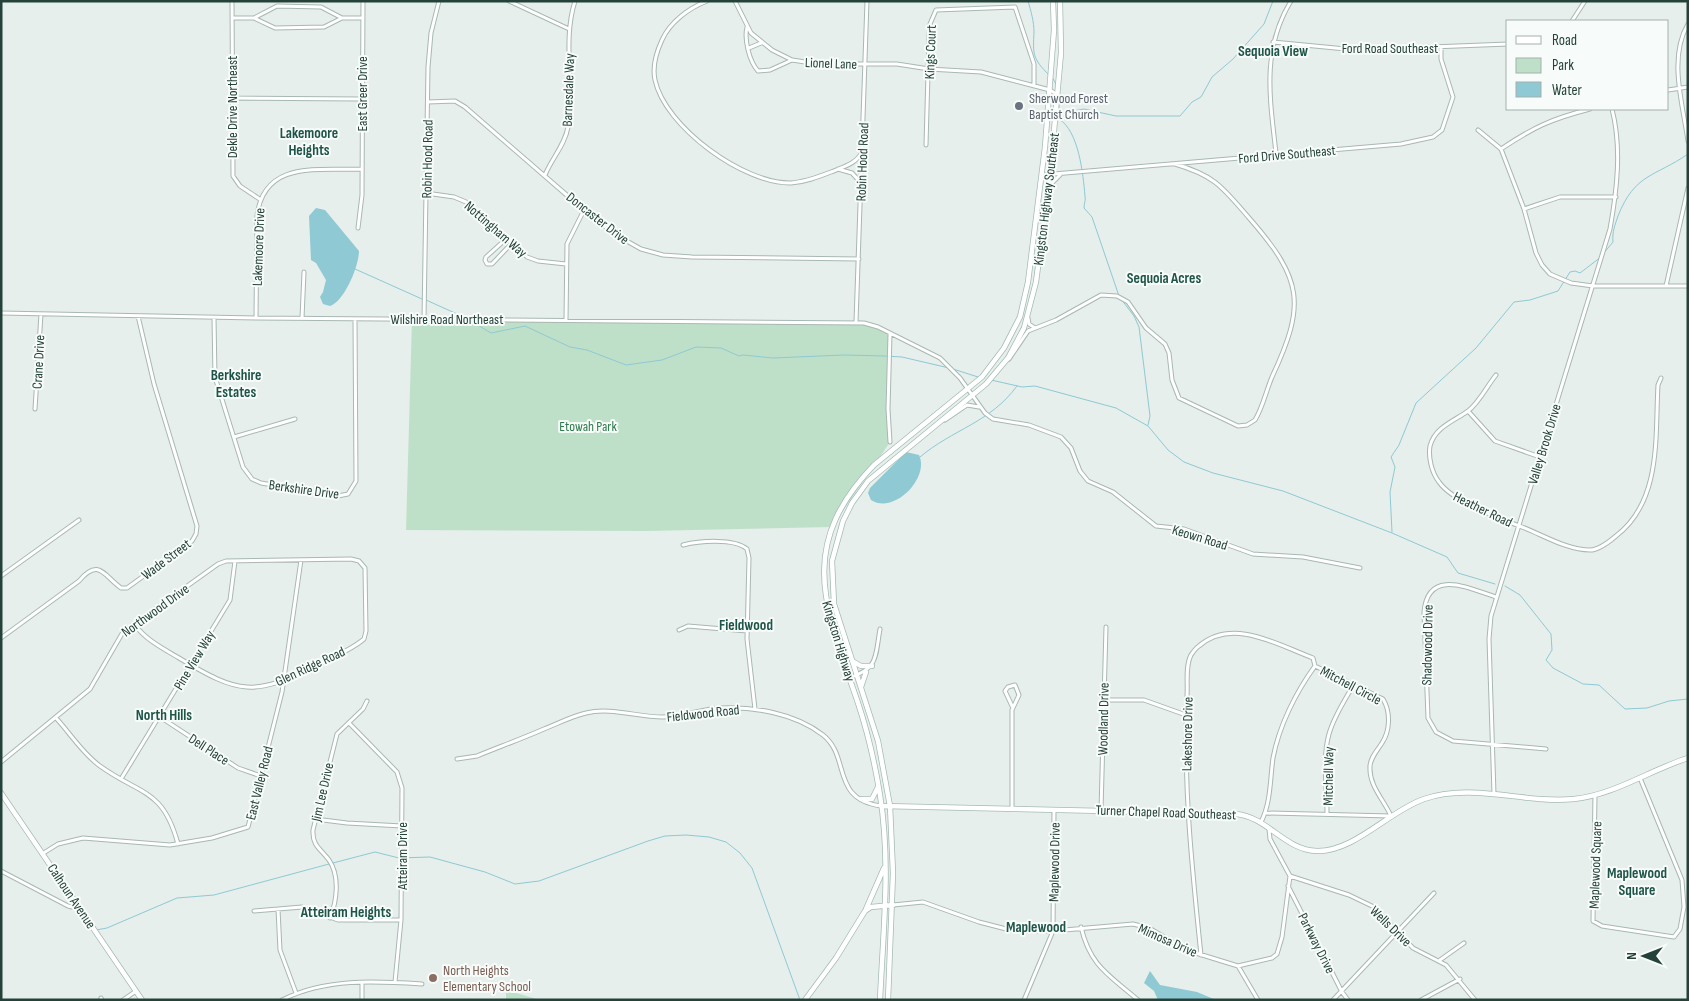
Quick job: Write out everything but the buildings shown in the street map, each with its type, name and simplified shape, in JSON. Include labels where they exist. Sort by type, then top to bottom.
[{"type":"main road","name":"Kingston Highway","points":[[880,1000],[885,862],[882,806],[866,730],[830,621],[825,595],[824,562],[832,528],[844,502],[864,474],[982,377],[1004,348],[1020,317],[1028,282],[1042,175],[1055,21],[1052,1]]},
{"type":"main road","name":"Kingston Highway Southeast","points":[[986,384],[1001,367],[1018,340],[1028,317],[1036,282],[1058,95],[1062,32],[1060,1]]},
{"type":"main road","name":"Kingston Highway","points":[[891,822],[890,806],[878,742],[837,616],[832,588],[832,561],[839,532],[852,503],[868,481],[986,384]]},
{"type":"main road","points":[[852,660],[861,666],[872,666]]},
{"type":"main road","points":[[861,689],[866,672]]},
{"type":"main road","name":"Turner Chapel Road Southeast","points":[[882,806],[1241,814],[1260,822],[1297,847],[1322,851],[1347,844],[1410,804],[1438,795],[1491,795],[1563,800],[1595,795],[1688,758]]},
{"type":"main road","points":[[861,799],[867,800],[874,797],[878,784]]},
{"type":"main road","name":"Calhoun Avenue","points":[[1,793],[142,1000]]},
{"type":"main road","points":[[888,1000],[892,906],[891,822],[896,810],[901,806]]},
{"type":"main road","points":[[805,1000],[836,958],[865,911],[885,862]]},
{"type":"main road","points":[[865,911],[871,908],[892,906]]},
{"type":"street","name":"Dekle Drive Northeast","points":[[232,1],[231,98],[233,176],[240,186],[260,200]]},
{"type":"street","name":"East Greer Drive","points":[[358,228],[362,195],[363,1]]},
{"type":"street","name":"Robin Hood Road","points":[[424,319],[431,33],[439,1]]},
{"type":"street","points":[[509,1],[569,29]]},
{"type":"street","name":"Barnesdale Way","points":[[545,175],[564,141],[568,129],[570,111],[569,29],[576,1]]},
{"type":"street","points":[[707,1],[687,12],[674,23],[664,36],[653,69],[655,81],[668,109],[688,131],[712,151],[753,175],[776,182],[790,183],[815,178],[854,161],[862,152]]},
{"type":"street","name":"Lionel Lane","points":[[735,1],[747,26],[761,42],[792,60],[818,64],[897,64],[929,69],[981,72],[1050,90],[1058,95]]},
{"type":"street","name":"Robin Hood Road","points":[[856,322],[860,259],[867,1]]},
{"type":"street","points":[[1276,154],[1270,81],[1273,42],[1278,23],[1291,1]]},
{"type":"street","points":[[1573,20],[1584,1]]},
{"type":"street","points":[[254,18],[277,6],[321,7],[342,18]]},
{"type":"street","name":"Kings Court","points":[[926,145],[930,24],[936,10],[1015,7],[1034,64],[1034,86]]},
{"type":"street","points":[[232,18],[254,18],[275,28],[324,27],[342,18],[362,18]]},
{"type":"street","points":[[1688,24],[1681,38],[1678,51],[1680,88],[1688,142]]},
{"type":"street","points":[[747,26],[752,64],[760,72],[792,60]]},
{"type":"street","points":[[749,49],[753,44],[761,42]]},
{"type":"street","name":"Ford Road Southeast","points":[[1273,42],[1356,50],[1506,44]]},
{"type":"street","name":"Ford Drive Southeast","points":[[1042,175],[1401,144],[1437,136],[1442,130],[1453,97],[1441,59],[1442,48]]},
{"type":"street","points":[[1669,90],[1688,87]]},
{"type":"street","points":[[231,98],[362,99]]},
{"type":"street","name":"Doncaster Drive","points":[[428,102],[443,100],[459,103],[478,116],[584,210],[633,246],[663,254],[692,257],[860,259]]},
{"type":"street","points":[[1500,149],[1529,130],[1554,118],[1586,110]]},
{"type":"street","name":"Valley Brook Drive","points":[[1491,795],[1490,627],[1496,597],[1608,237],[1616,196],[1617,148],[1612,110]]},
{"type":"street","points":[[1478,130],[1500,149],[1524,209],[1536,253],[1545,270],[1567,282],[1593,286],[1688,286]]},
{"type":"street","points":[[1001,367],[1013,355],[1025,334],[1056,320],[1101,295],[1112,294],[1121,297],[1132,306],[1146,328],[1167,349],[1174,387],[1179,398],[1238,426],[1247,425],[1255,420],[1294,320],[1295,305],[1291,278],[1276,248],[1223,187],[1207,175],[1175,164]]},
{"type":"street","name":"Lakemoore Drive","points":[[256,318],[257,216],[260,200],[275,179],[292,172],[362,169]]},
{"type":"street","points":[[836,170],[844,169],[852,173],[862,184]]},
{"type":"street","points":[[1044,222],[1052,183],[1055,178],[1064,174]]},
{"type":"street","points":[[1666,286],[1688,188]]},
{"type":"street","name":"Nottingham Way","points":[[426,193],[454,196],[466,202],[479,211],[511,244],[532,259],[566,264]]},
{"type":"street","points":[[1524,209],[1560,197],[1616,196]]},
{"type":"street","points":[[566,320],[566,264],[570,237],[584,210]]},
{"type":"street","points":[[506,239],[486,257],[484,260],[487,264],[494,262],[511,244]]},
{"type":"street","points":[[302,318],[304,272]]},
{"type":"street","name":"Wilshire Road Northeast","points":[[1,313],[214,318],[856,322],[870,324],[940,358],[950,367],[972,396]]},
{"type":"street","name":"Crane Drive","points":[[35,409],[41,314]]},
{"type":"street","name":"Wade Street","points":[[1,638],[79,581],[86,573],[92,570],[104,572],[121,588],[127,588],[192,541],[196,534],[196,522],[154,384],[138,316]]},
{"type":"street","points":[[1028,317],[1029,324],[1036,328]]},
{"type":"street","name":"Berkshire Drive","points":[[214,318],[215,377],[243,467],[252,479],[261,483],[332,496],[344,496],[352,490],[357,472],[355,319]]},
{"type":"street","points":[[890,334],[888,409],[890,442]]},
{"type":"street","name":"Heather Road","points":[[1496,375],[1468,411],[1453,419],[1440,430],[1432,441],[1430,448],[1431,466],[1439,483],[1456,497],[1519,526],[1574,548],[1592,550],[1609,542],[1630,525],[1640,509],[1653,473],[1658,384],[1661,378]]},
{"type":"street","name":"Keown Road","points":[[972,396],[993,419],[1030,425],[1061,438],[1071,448],[1080,471],[1088,481],[1113,492],[1156,526],[1184,529],[1253,554],[1303,557],[1360,568]]},
{"type":"street","points":[[934,426],[967,405],[972,404],[981,408]]},
{"type":"street","points":[[1468,411],[1495,441],[1540,457]]},
{"type":"street","points":[[234,437],[295,420]]},
{"type":"street","points":[[1,576],[79,520]]},
{"type":"street","points":[[683,545],[706,542],[735,544],[747,550],[747,631],[755,709]]},
{"type":"street","name":"Northwood Drive","points":[[1,762],[90,689],[120,634],[218,564],[235,561],[351,559],[360,561]]},
{"type":"street","name":"East Valley Road","points":[[42,854],[58,844],[83,838],[178,844],[246,828],[249,824],[284,681],[301,560]]},
{"type":"street","name":"Pine View Way","points":[[121,779],[230,600],[235,561]]},
{"type":"street","name":"Glen Ridge Road","points":[[134,624],[147,638],[216,680],[232,686],[266,686],[284,681],[353,646],[365,637],[365,571],[360,561]]},
{"type":"street","name":"Shadowood Drive","points":[[1491,745],[1453,741],[1440,735],[1430,723],[1426,709],[1424,612],[1427,598],[1437,588],[1450,584],[1496,597]]},
{"type":"street","points":[[679,630],[688,626],[747,631]]},
{"type":"street","name":"Woodland Drive","points":[[1101,810],[1106,627]]},
{"type":"street","points":[[849,678],[866,672],[872,666],[876,656],[880,629]]},
{"type":"street","name":"Lakeshore Drive","points":[[1200,955],[1186,812],[1186,715],[1188,667],[1191,655],[1199,646],[1223,634],[1237,632],[1254,636],[1313,658],[1315,666]]},
{"type":"street","name":"Mitchell Circle","points":[[1260,822],[1266,813],[1274,755],[1279,736],[1296,696],[1315,666],[1383,699],[1387,706],[1389,719],[1387,731],[1370,766],[1376,792],[1391,816]]},
{"type":"street","name":"Mitchell Way","points":[[1328,813],[1326,762],[1328,739],[1342,703],[1354,684]]},
{"type":"street","points":[[1012,706],[1019,696],[1015,685],[1008,687],[1005,691],[1012,706],[1012,808]]},
{"type":"street","points":[[1103,700],[1144,700],[1186,715]]},
{"type":"street","name":"Jim Lee Drive","points":[[330,918],[335,905],[336,878],[330,862],[313,842],[315,819],[337,734],[363,710],[367,701]]},
{"type":"street","name":"Fieldwood Road","points":[[457,759],[476,756],[586,713],[638,713],[660,717],[718,708],[755,709],[800,722],[822,734],[833,748],[844,782],[850,792],[861,799],[882,806]]},
{"type":"street","name":"Dell Place","points":[[160,717],[238,768],[261,776]]},
{"type":"street","points":[[56,718],[92,760],[121,779],[141,789],[161,807],[171,822],[178,844]]},
{"type":"street","name":"Atteiram Drive","points":[[349,723],[397,772],[402,788],[401,920],[395,982]]},
{"type":"street","points":[[1491,745],[1546,749]]},
{"type":"street","name":"Maplewood Square","points":[[1595,795],[1593,921],[1602,926],[1674,937],[1680,929],[1684,907],[1682,880],[1639,777]]},
{"type":"street","name":"Maplewood Drive","points":[[1024,1000],[1053,931],[1054,809]]},
{"type":"street","points":[[1266,813],[1391,816]]},
{"type":"street","points":[[315,819],[402,826]]},
{"type":"street","points":[[1269,828],[1270,839],[1290,876]]},
{"type":"street","points":[[1,871],[68,906],[80,909]]},
{"type":"street","name":"Mimosa Drive","points":[[892,906],[923,902],[1001,929],[1053,931],[1081,927],[1133,924],[1145,926],[1200,955],[1238,966],[1272,958],[1276,954],[1282,937],[1290,876]]},
{"type":"street","name":"Wells Drive","points":[[1290,876],[1341,892],[1374,907],[1413,948],[1440,960],[1460,979],[1475,1000]]},
{"type":"street","name":"Parkway Drive","points":[[1288,886],[1342,992],[1348,1000]]},
{"type":"street","points":[[1333,1000],[1434,893]]},
{"type":"street","points":[[254,911],[307,907],[330,918],[344,920],[401,920]]},
{"type":"street","points":[[278,909],[280,950],[296,993]]},
{"type":"street","points":[[1081,927],[1086,947],[1091,957],[1138,1000]]},
{"type":"street","points":[[1440,960],[1464,943]]},
{"type":"street","points":[[1238,966],[1258,1000]]},
{"type":"street","points":[[1421,1000],[1460,979]]},
{"type":"street","points":[[282,1000],[296,993],[334,984],[395,982],[422,984]]},
{"type":"street","points":[[362,983],[362,1000]]},
{"type":"street","points":[[122,1000],[136,991]]},
{"type":"green space","name":"Etowah Park","points":[[412,319],[870,324],[890,334],[890,442],[832,527],[646,531],[406,530]]},
{"type":"green space","points":[[506,990],[540,1000],[506,1000]]},
{"type":"water","points":[[316,208],[325,210],[359,251],[350,283],[340,298],[330,306],[323,304],[320,297],[326,280],[316,263],[311,260],[309,216]]},
{"type":"water","points":[[906,452],[919,455],[921,464],[915,483],[908,492],[890,503],[880,503],[871,500],[868,493],[870,488]]},
{"type":"water","points":[[1150,971],[1160,985],[1197,992],[1216,1000],[1158,1000],[1154,991],[1144,983]]},
{"type":"waterway","points":[[1028,1],[1033,24],[1035,55],[1039,64],[1049,75]]},
{"type":"waterway","points":[[1059,119],[1073,111],[1084,109],[1116,116],[1180,116],[1192,102],[1201,97],[1212,77],[1233,59],[1264,24],[1273,1]]},
{"type":"waterway","points":[[1052,77],[1056,84]]},
{"type":"waterway","points":[[1059,93],[1059,119]]},
{"type":"waterway","points":[[1059,119],[1071,133],[1079,154],[1085,197],[1084,208],[1092,217],[1119,296]]},
{"type":"waterway","points":[[1603,254],[1613,242],[1613,232],[1618,216],[1631,191],[1647,178],[1688,154]]},
{"type":"waterway","points":[[1392,532],[1390,492],[1395,467],[1391,457],[1399,445],[1416,403],[1476,348],[1514,302],[1530,300],[1558,291],[1570,272],[1580,273],[1601,257]]},
{"type":"waterway","points":[[355,269],[422,299]]},
{"type":"waterway","points":[[1121,299],[1134,316],[1139,327],[1150,416],[1148,425]]},
{"type":"waterway","points":[[426,300],[466,318]]},
{"type":"waterway","points":[[471,321],[491,333],[525,326],[570,347],[587,350],[626,365],[662,360],[696,347],[721,348],[739,356],[773,358],[844,355],[902,357],[949,368]]},
{"type":"waterway","points":[[953,369],[978,377]]},
{"type":"waterway","points":[[991,380],[1022,387],[1035,386],[1116,408],[1148,426],[1168,450],[1184,462],[1213,473],[1283,491],[1392,533],[1447,557],[1458,573],[1495,584]]},
{"type":"waterway","points":[[920,457],[945,439],[995,409],[1017,386]]},
{"type":"waterway","points":[[1505,586],[1520,595],[1551,634],[1552,650],[1546,660],[1553,668],[1583,684],[1599,685],[1625,709],[1647,708],[1669,701],[1688,699]]},
{"type":"waterway","points":[[333,863],[375,852],[399,858],[430,857],[485,872],[515,884],[539,881],[665,836],[709,837],[726,842],[740,853],[752,868],[800,1000]]},
{"type":"waterway","points":[[96,930],[107,928],[177,898],[214,895],[329,864]]},
{"type":"place","name":"Sherwood Forest Baptist Church","points":[[1019,106]]},
{"type":"place","name":"North Heights Elementary School","points":[[433,978]]},
{"type":"district","name":"Sequoia View","points":[[1273,51]]},
{"type":"district","name":"Lakemoore Heights","points":[[309,142]]},
{"type":"district","name":"Sequoia Acres","points":[[1164,278]]},
{"type":"district","name":"Berkshire Estates","points":[[236,384]]},
{"type":"district","name":"Fieldwood","points":[[746,625]]},
{"type":"district","name":"North Hills","points":[[164,715]]},
{"type":"district","name":"Maplewood Square","points":[[1637,882]]},
{"type":"district","name":"Atteiram Heights","points":[[346,912]]},
{"type":"district","name":"Maplewood","points":[[1036,927]]}]
